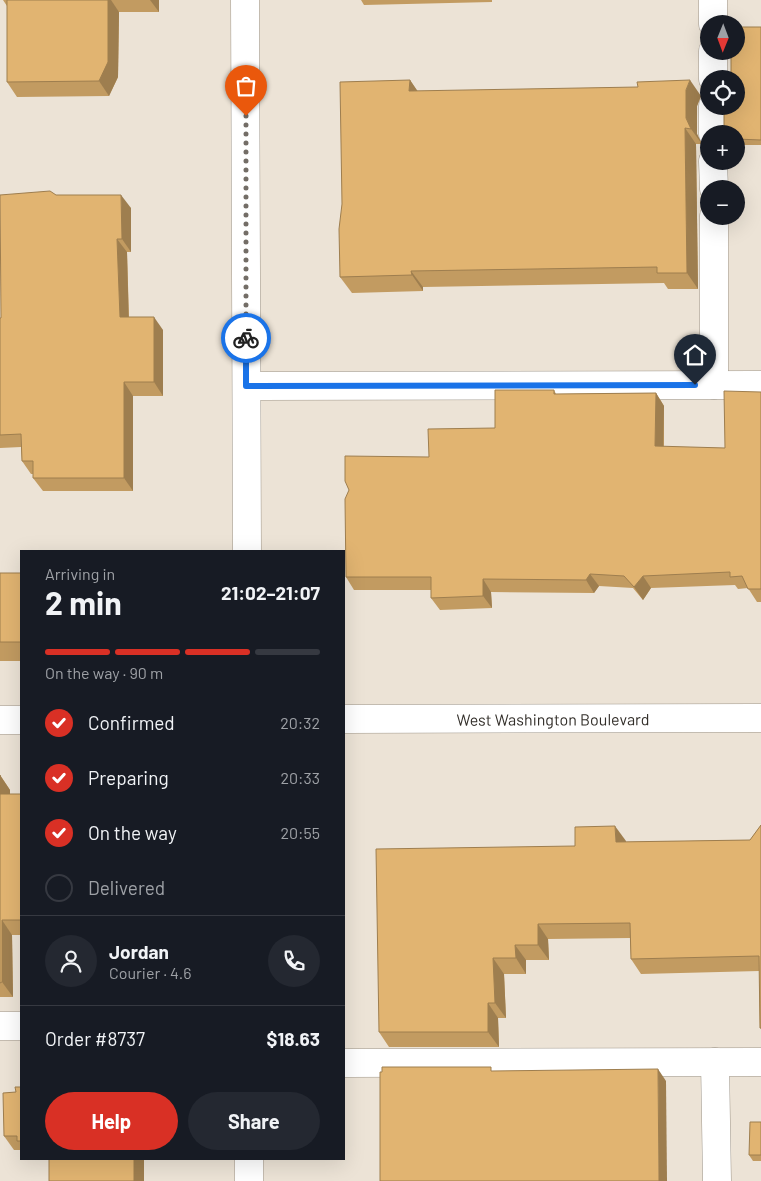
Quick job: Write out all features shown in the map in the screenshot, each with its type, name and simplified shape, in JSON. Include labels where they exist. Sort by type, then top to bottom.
[{"type":"street","points":[[245,0],[247,550]]},
{"type":"street","points":[[713,0],[713,15]]},
{"type":"street","points":[[714,225],[714,385]]},
{"type":"street","points":[[246,386],[761,385]]},
{"type":"street","name":"West Washington Boulevard","points":[[345,719],[761,718]]},
{"type":"street","points":[[0,720],[20,720]]},
{"type":"street","points":[[0,1026],[20,1026]]},
{"type":"street","points":[[715,1062],[717,1181]]},
{"type":"street","points":[[345,1064],[761,1062]]},
{"type":"street","points":[[249,1160],[249,1181]]},
{"type":"building","points":[[7,0],[108,0],[108,62],[99,81],[7,82]]},
{"type":"building","points":[[745,27],[761,27],[761,140],[745,139],[745,125],[724,125],[724,115],[745,115],[745,70],[731,70],[731,60],[745,60]]},
{"type":"building","points":[[410,80],[409,91],[638,87],[637,82],[690,80],[686,90],[686,118],[691,129],[685,128],[687,273],[657,273],[657,267],[411,271],[412,275],[340,277],[339,229],[342,204],[340,82]]},
{"type":"building","points":[[50,191],[56,195],[121,195],[122,239],[117,239],[120,317],[154,317],[154,382],[124,382],[124,478],[33,478],[33,461],[22,461],[21,434],[0,435],[0,195]]},
{"type":"building","points":[[495,390],[554,390],[554,394],[656,393],[655,446],[725,448],[724,391],[761,392],[761,589],[748,589],[742,576],[730,577],[730,572],[643,576],[634,587],[624,576],[590,574],[586,580],[483,579],[483,596],[431,598],[431,577],[346,577],[345,499],[349,490],[345,481],[345,456],[429,457],[428,429],[495,428]]},
{"type":"building","points":[[0,573],[20,573],[20,642],[0,642]]},
{"type":"building","points":[[0,794],[20,794],[20,920],[2,920],[2,982],[0,983]]},
{"type":"building","points":[[761,825],[761,1028],[759,956],[631,959],[630,923],[538,924],[538,945],[515,945],[516,958],[493,958],[495,1003],[488,1003],[488,1032],[379,1032],[376,849],[575,846],[575,827],[615,826],[616,842],[750,840]]},
{"type":"building","points":[[382,1067],[491,1067],[491,1071],[658,1069],[659,1181],[380,1181],[380,1072],[382,1072]]},
{"type":"building","points":[[15,1087],[20,1087],[20,1141],[17,1141],[17,1136],[4,1136],[3,1093],[16,1092]]},
{"type":"building","points":[[750,1122],[761,1122],[761,1155],[749,1155]]},
{"type":"building","points":[[49,1160],[134,1160],[134,1181],[49,1181]]},
{"type":"way so far","points":[[246,116],[246,338]]},
{"type":"route","points":[[246,338],[246,386],[695,385]]}]
